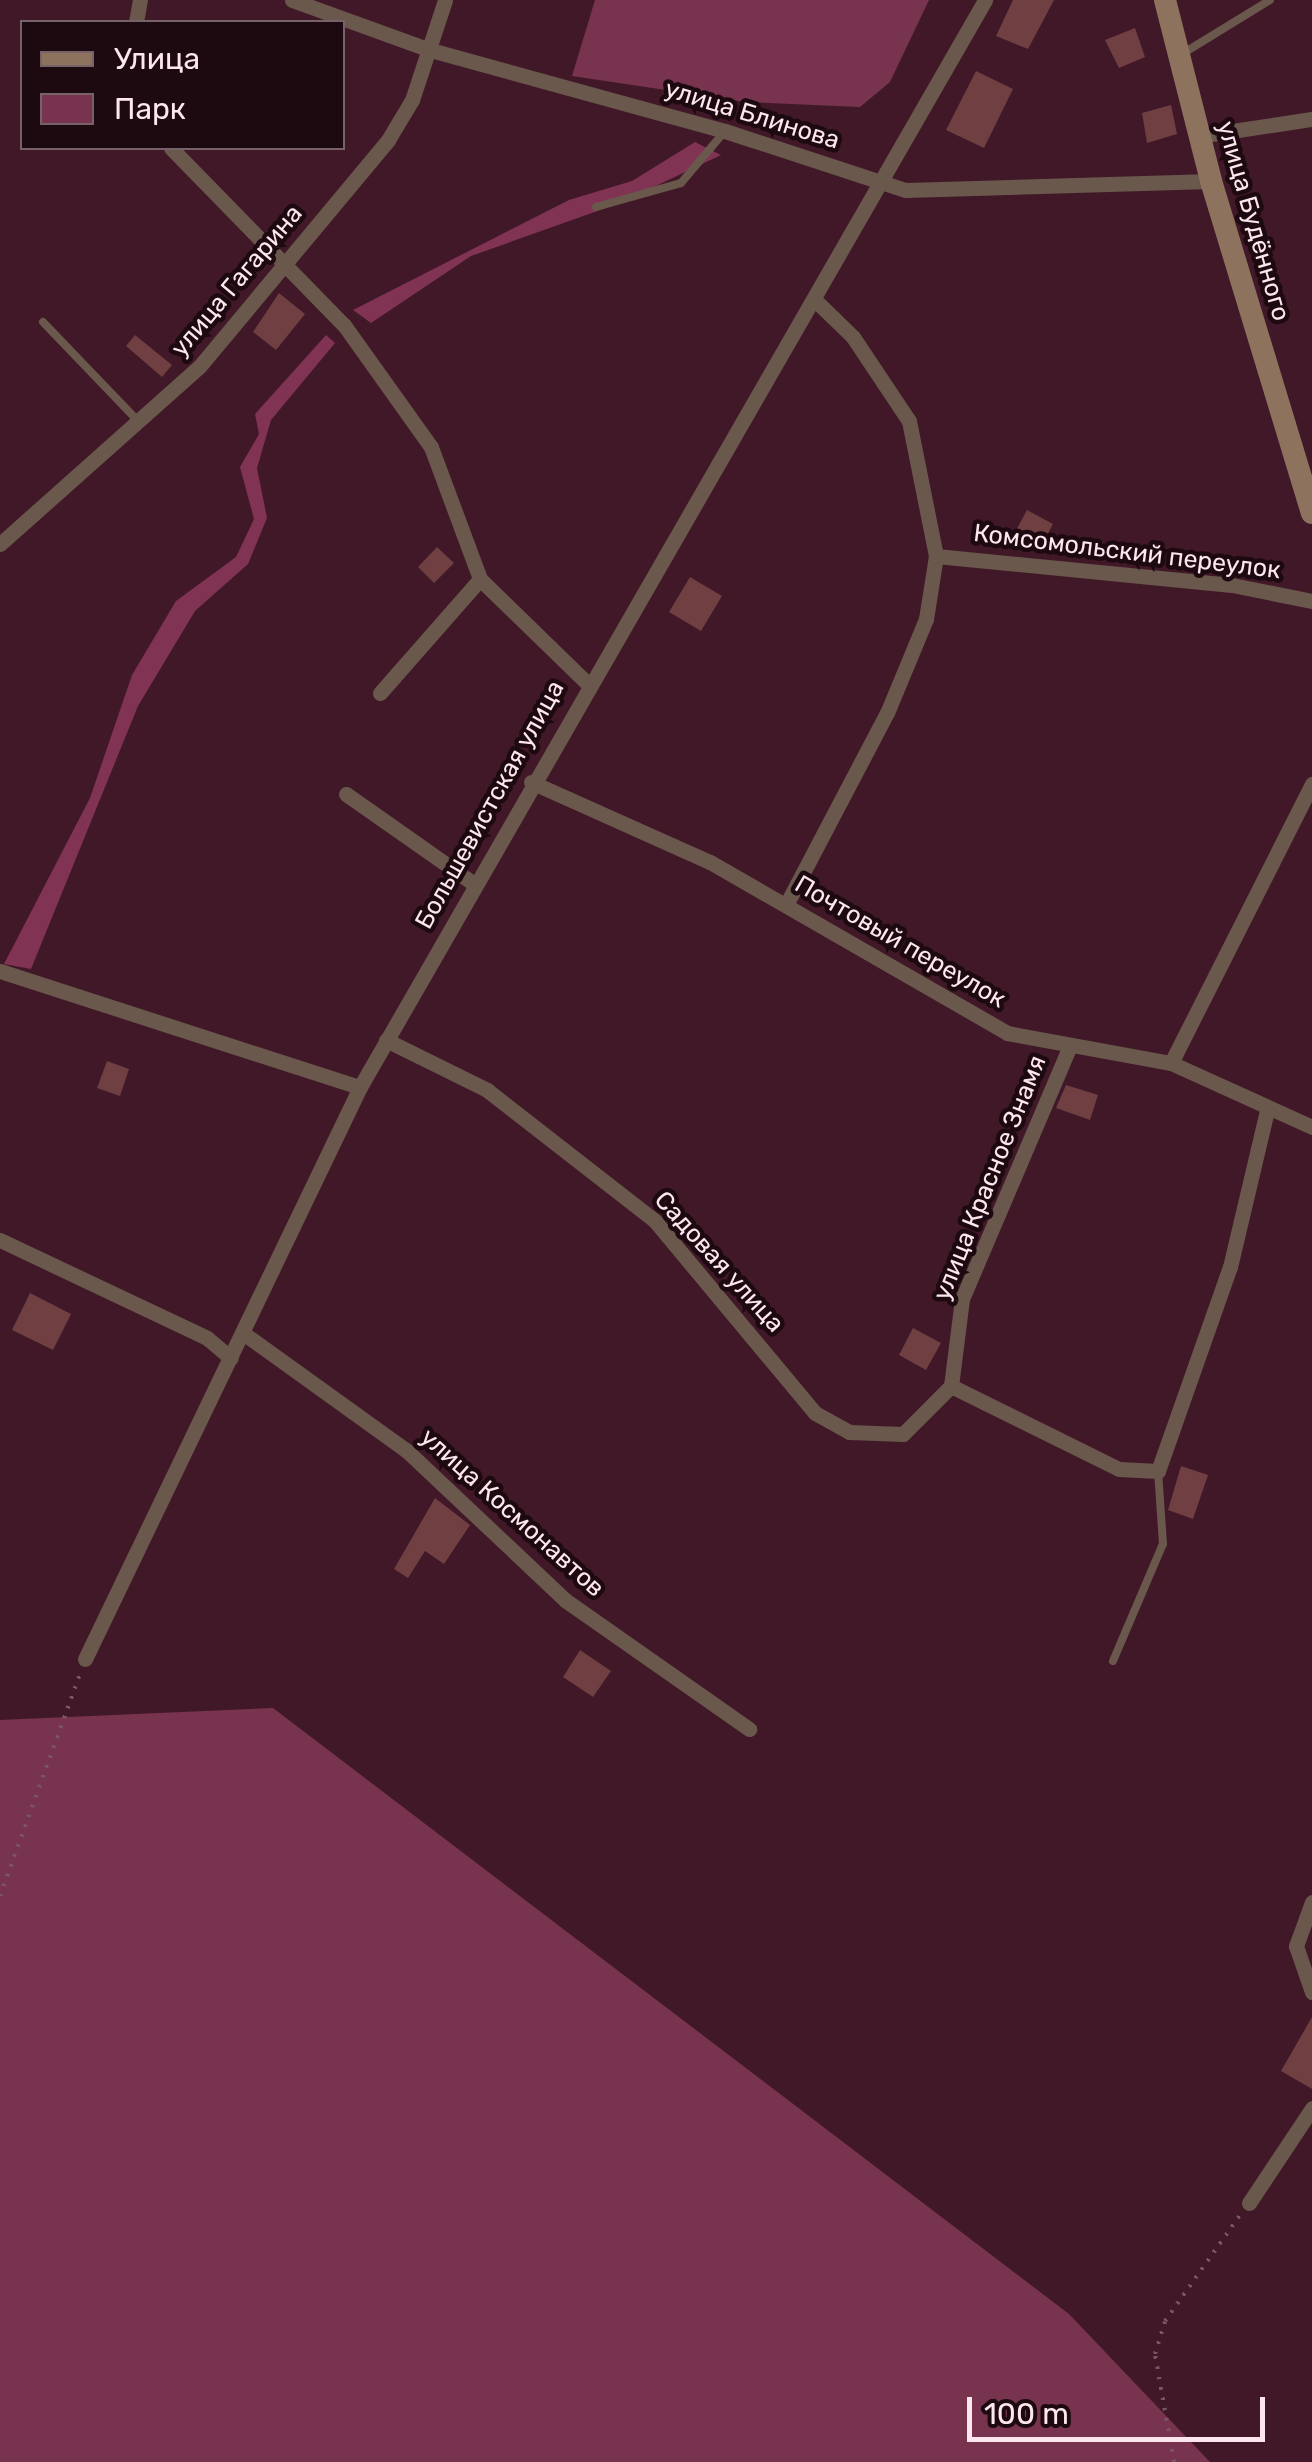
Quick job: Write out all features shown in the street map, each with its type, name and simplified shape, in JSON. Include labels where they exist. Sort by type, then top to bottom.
[{"type":"main road","name":"улица Будённого","points":[[1165,0],[1211,181],[1312,513]]},
{"type":"street","name":"улица Блинова","points":[[292,0],[427,49],[928,192],[1211,181]]},
{"type":"street","name":"улица Гагарина","points":[[0,544],[199,367],[286,262],[401,121],[445,0]]},
{"type":"street","name":"Большевистская улица","points":[[86,1659],[360,1086],[586,683],[814,299],[985,0]]},
{"type":"street","points":[[1199,136],[1312,119]]},
{"type":"street","points":[[173,150],[344,325],[431,448],[480,579],[586,683]]},
{"type":"street","name":"Комсомольский переулок","points":[[786,904],[887,713],[926,619],[936,556],[909,421],[852,338],[814,299]]},
{"type":"street","name":"Комсомольский переулок","points":[[936,556],[1232,584],[1312,601]]},
{"type":"street","points":[[380,693],[480,579]]},
{"type":"street","name":"Почтовый переулок","points":[[531,782],[710,862],[1007,1033],[1069,1048],[1171,1063],[1267,1111],[1312,1127]]},
{"type":"street","points":[[1171,1063],[1312,784]]},
{"type":"street","points":[[346,794],[474,884]]},
{"type":"street","points":[[0,970],[360,1086]]},
{"type":"street","name":"Садовая улица","points":[[386,1040],[487,1090],[656,1221],[815,1412],[848,1432],[903,1434],[952,1386]]},
{"type":"street","name":"улица Красное Знамя","points":[[952,1386],[962,1298],[1069,1048]]},
{"type":"street","points":[[952,1386],[1119,1469],[1158,1471],[1230,1267],[1267,1111]]},
{"type":"street","points":[[0,1240],[207,1338],[231,1358]]},
{"type":"street","name":"улица Космонавтов","points":[[243,1332],[406,1450],[566,1600],[750,1729]]},
{"type":"street","points":[[1312,1902],[1296,1946],[1312,1992]]},
{"type":"street","points":[[1249,2203],[1312,2108]]},
{"type":"lane","points":[[1178,56],[1218,38],[1270,0]]},
{"type":"lane","points":[[596,207],[681,183],[725,131]]},
{"type":"lane","points":[[43,322],[140,423]]},
{"type":"lane","points":[[1112,1661],[1163,1544],[1158,1471]]},
{"type":"path","points":[[0,1896],[86,1659]]},
{"type":"path","points":[[1174,2462],[1155,2354],[1165,2321],[1249,2203]]},
{"type":"green space","points":[[595,0],[929,0],[890,82],[860,107],[746,102],[572,76]]},
{"type":"green space","points":[[273,1708],[1069,2314],[1210,2462],[0,2462],[0,1720]]},
{"type":"shaded area","points":[[695,142],[721,155],[620,203],[471,256],[371,323],[353,310],[569,200],[632,181]]},
{"type":"shaded area","points":[[326,335],[335,343],[271,420],[257,468],[267,518],[248,564],[195,611],[138,706],[31,969],[4,964],[90,798],[132,675],[176,601],[236,557],[254,519],[240,467],[259,434],[255,414]]},
{"type":"building","points":[[1013,0],[1054,0],[1028,49],[996,36]]},
{"type":"building","points":[[1135,28],[1145,57],[1119,68],[1105,40]]},
{"type":"building","points":[[976,71],[1013,89],[984,148],[946,130]]},
{"type":"building","points":[[1171,105],[1177,134],[1147,143],[1142,113]]},
{"type":"building","points":[[279,293],[305,314],[276,350],[253,332]]},
{"type":"building","points":[[135,335],[172,365],[162,377],[126,346]]},
{"type":"building","points":[[1027,510],[1053,524],[1039,550],[1013,536]]},
{"type":"building","points":[[437,547],[454,563],[434,583],[418,567]]},
{"type":"building","points":[[690,577],[722,596],[701,631],[669,612]]},
{"type":"building","points":[[107,1061],[129,1069],[120,1096],[97,1088]]},
{"type":"building","points":[[1066,1085],[1098,1095],[1090,1120],[1056,1108]]},
{"type":"building","points":[[30,1293],[71,1314],[53,1350],[12,1330]]},
{"type":"building","points":[[913,1328],[941,1343],[926,1370],[899,1355]]},
{"type":"building","points":[[1181,1466],[1208,1475],[1193,1519],[1168,1510]]},
{"type":"building","points":[[435,1498],[470,1525],[444,1564],[425,1551],[408,1578],[394,1569]]},
{"type":"building","points":[[580,1650],[611,1671],[593,1697],[563,1677]]},
{"type":"building","points":[[1312,2017],[1312,2089],[1281,2071]]}]
